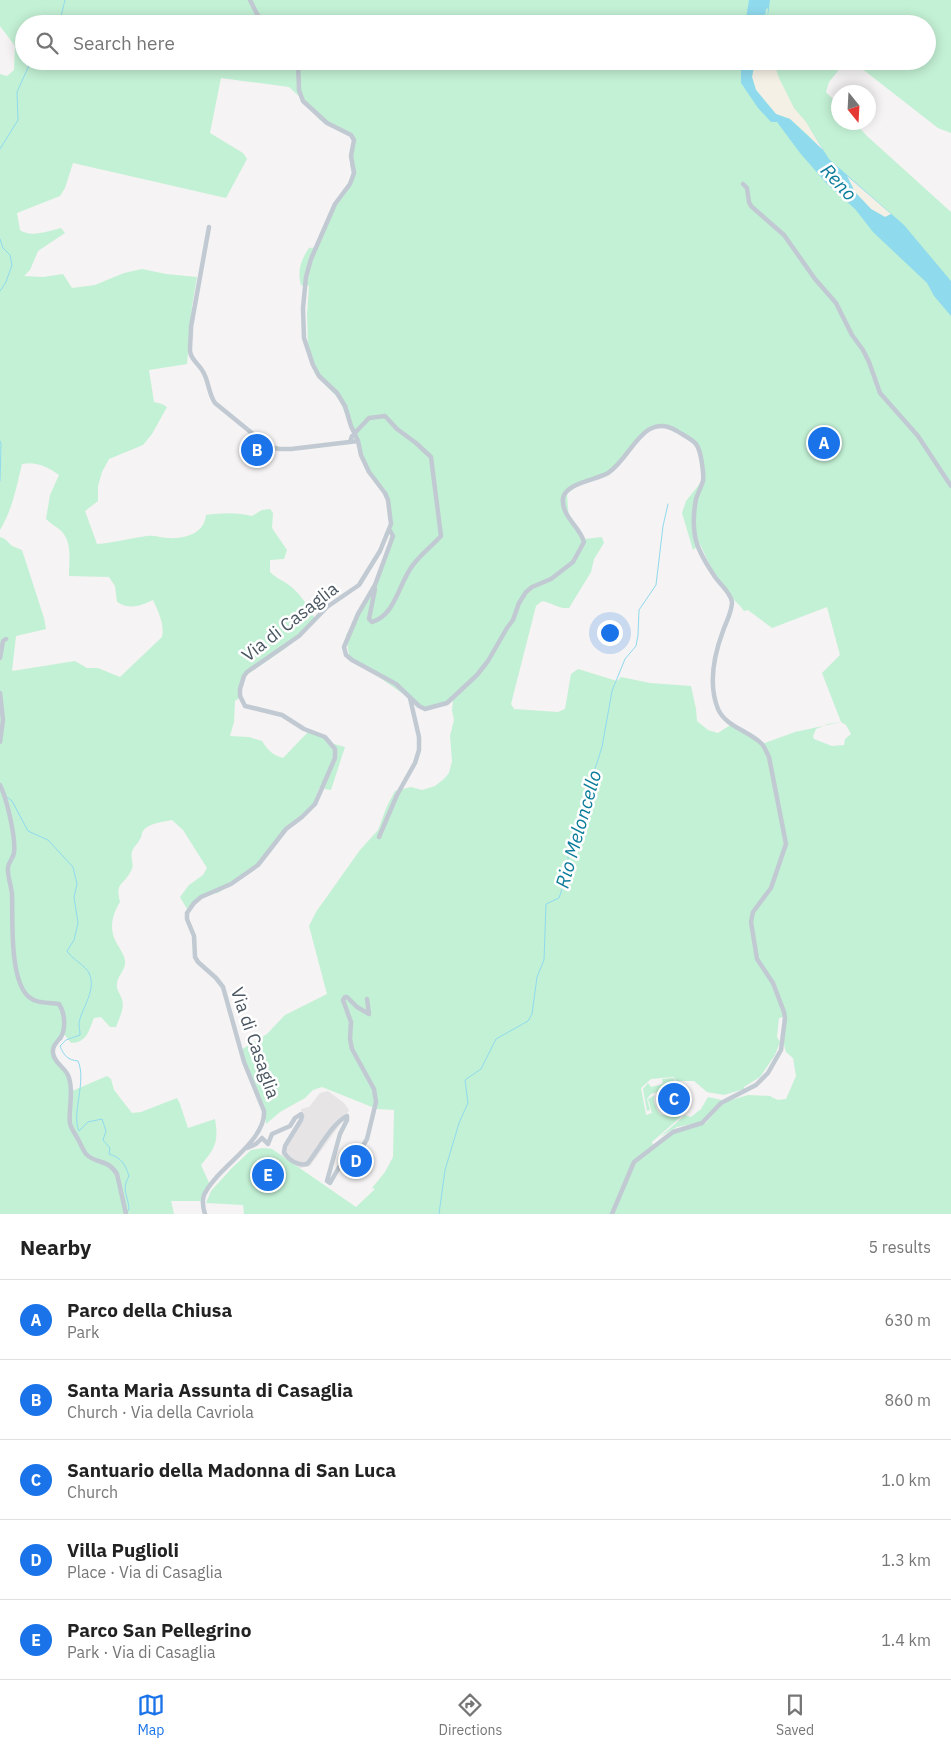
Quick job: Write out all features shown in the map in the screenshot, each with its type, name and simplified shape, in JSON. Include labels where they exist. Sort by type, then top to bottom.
[{"type":"street","points":[[250,0],[257,15]]},
{"type":"street","name":"Via di Casaglia","points":[[205,1214],[203,1203],[205,1194],[238,1154],[253,1141],[262,1123],[264,1111],[244,1062],[223,987],[195,957],[194,936],[187,919],[187,912],[201,897],[231,884],[258,865],[286,828],[302,817],[315,804],[335,758],[333,746],[325,737],[304,729],[282,716],[245,706],[240,696],[242,682],[247,672],[299,636],[326,608],[359,585],[380,551],[391,524],[388,500],[369,472],[351,426],[346,406],[337,393],[319,376],[313,365],[304,338],[302,308],[306,277],[311,259],[334,204],[350,184],[354,173],[351,156],[354,140],[351,134],[327,123],[303,101],[299,90],[298,70]]},
{"type":"street","points":[[743,184],[747,188],[751,206],[784,235],[815,279],[836,303],[852,335],[869,362],[879,391],[918,436],[951,486]]},
{"type":"street","points":[[209,227],[190,327],[192,340],[190,349],[194,362],[203,371],[211,397],[215,403],[269,446],[280,449],[358,441]]},
{"type":"street","points":[[350,442],[352,436],[370,418],[386,416],[397,429],[430,456],[433,464],[441,529],[441,536],[412,566],[392,605],[377,620],[372,622],[369,619],[376,585],[393,536],[390,529]]},
{"type":"street","points":[[376,585],[358,614],[344,648],[346,655],[396,684],[419,706],[425,709],[447,703],[477,675],[488,661],[500,637],[513,620],[519,603],[526,592],[561,572],[573,562],[582,547],[583,537],[569,518],[565,508],[563,500],[566,492],[578,484],[602,477],[610,472],[642,436],[653,427],[669,427],[685,436],[698,447],[703,480],[695,504],[695,536],[712,572],[731,599],[731,609],[720,640],[713,671],[714,696],[721,714],[765,748],[769,757],[786,838],[783,854],[771,888],[751,917],[756,955],[773,983],[785,1018],[781,1050],[768,1073],[756,1085],[721,1103],[702,1124],[672,1132],[634,1162],[612,1214]]},
{"type":"street","points":[[350,442],[360,450]]},
{"type":"street","points":[[0,658],[6,639]]},
{"type":"street","points":[[0,692],[3,720],[0,742]]},
{"type":"street","points":[[379,837],[396,795],[415,763],[419,750],[419,737],[409,696]]},
{"type":"street","points":[[0,786],[5,795],[14,848],[8,870],[12,891],[12,927],[18,977],[27,996],[32,999],[59,1004],[63,1009],[64,1026],[62,1035],[55,1044],[52,1053],[69,1076],[72,1104],[71,1126],[84,1153],[91,1158],[108,1163],[114,1169],[117,1174],[126,1213]]},
{"type":"street","name":"Via di Casaglia","points":[[246,1148],[251,1147],[262,1138],[268,1144],[272,1134],[290,1126],[298,1114],[301,1114],[301,1120],[284,1149],[288,1158],[302,1165],[307,1164],[346,1116],[348,1118],[340,1134],[327,1178],[328,1182],[332,1181],[351,1147],[360,1151],[367,1139],[376,1102],[374,1089],[352,1049],[350,1039],[351,1022],[343,1000],[347,997],[357,1007],[369,1014],[368,999]]},
{"type":"shaded area","points":[[328,1091],[344,1103],[349,1110],[310,1166],[300,1168],[281,1155],[301,1123],[303,1117],[301,1109],[309,1107],[320,1093]]},
{"type":"green space","points":[[0,0],[951,0],[951,133],[938,128],[864,70],[936,70],[936,15],[15,15],[15,46],[0,26]]},
{"type":"green space","points":[[15,46],[15,70],[839,70],[829,82],[826,92],[831,97],[831,130],[861,130],[951,212],[951,1214],[244,1214],[243,1205],[206,1203],[211,1191],[251,1150],[272,1149],[356,1207],[375,1189],[372,1188],[385,1172],[393,1157],[394,1110],[377,1109],[322,1087],[313,1090],[305,1098],[280,1112],[266,1124],[264,1112],[241,1050],[267,1034],[285,1015],[327,994],[309,926],[316,912],[360,850],[378,830],[395,791],[411,787],[422,790],[435,786],[449,773],[452,761],[450,736],[454,720],[452,711],[453,700],[428,709],[349,656],[346,635],[367,601],[386,558],[391,530],[386,490],[373,480],[339,399],[315,374],[308,347],[307,315],[309,285],[306,287],[301,285],[299,275],[300,265],[304,257],[309,248],[318,247],[325,225],[353,177],[350,164],[355,138],[320,120],[289,87],[221,78],[210,133],[243,153],[247,159],[226,198],[73,163],[65,188],[60,196],[17,213],[20,230],[24,232],[40,233],[61,228],[65,233],[38,251],[30,270],[24,276],[43,277],[63,274],[72,288],[95,285],[124,273],[142,269],[197,277],[192,306],[187,364],[149,370],[154,402],[167,407],[152,434],[143,445],[109,459],[102,472],[98,486],[98,501],[85,511],[97,544],[147,536],[173,538],[186,536],[201,527],[206,515],[229,513],[252,516],[262,510],[270,509],[273,513],[272,528],[287,550],[284,559],[270,560],[270,572],[297,592],[316,620],[286,648],[245,676],[242,685],[242,696],[235,701],[234,722],[230,736],[249,737],[262,741],[271,752],[283,758],[308,732],[326,737],[334,744],[345,747],[331,790],[319,788],[312,807],[289,825],[263,858],[251,869],[218,893],[209,894],[195,901],[187,909],[180,897],[189,885],[203,875],[207,868],[183,830],[172,820],[156,823],[145,828],[133,850],[133,866],[131,871],[119,887],[120,902],[113,920],[113,935],[125,961],[117,983],[117,989],[123,1005],[116,1027],[110,1027],[101,1017],[94,1018],[87,1035],[81,1041],[71,1043],[64,1034],[53,1047],[52,1054],[68,1075],[72,1091],[107,1076],[111,1079],[114,1090],[132,1113],[141,1112],[177,1098],[188,1128],[215,1119],[215,1144],[201,1165],[210,1185],[202,1201],[171,1201],[174,1214],[0,1214],[0,537],[12,546],[22,550],[46,629],[16,636],[12,671],[75,661],[87,668],[98,668],[120,677],[162,637],[163,632],[153,600],[139,605],[126,606],[117,602],[115,586],[109,577],[69,576],[69,551],[66,539],[59,529],[46,519],[50,495],[59,475],[55,472],[37,464],[22,464],[11,506],[0,530],[0,74],[7,76],[14,70]],"holes":[[[662,425],[681,434],[698,447],[702,481],[686,501],[682,513],[693,550],[700,544],[714,572],[731,597],[744,611],[748,610],[772,628],[827,607],[840,655],[822,673],[841,722],[846,725],[851,734],[845,739],[844,745],[832,746],[814,739],[813,736],[816,729],[824,726],[795,732],[762,744],[732,724],[718,733],[708,730],[697,721],[691,686],[650,683],[621,677],[617,681],[578,669],[571,674],[565,709],[558,712],[514,709],[511,704],[536,606],[542,601],[562,608],[569,608],[591,572],[594,559],[604,543],[602,537],[585,539],[569,520],[567,494],[583,482],[610,474],[649,427]],[[784,1017],[784,1045],[786,1052],[793,1058],[796,1076],[786,1099],[778,1100],[771,1096],[748,1095],[731,1100],[721,1105],[706,1123],[672,1134],[653,1146],[652,1142],[684,1114],[683,1112],[667,1116],[660,1114],[654,1102],[655,1095],[648,1099],[652,1113],[646,1115],[641,1088],[651,1079],[674,1077],[676,1081],[694,1081],[707,1092],[724,1095],[744,1089],[744,1087],[760,1077],[775,1055],[780,1042],[777,1037],[779,1018]]]},
{"type":"green space","points":[[674,1078],[675,1083],[672,1083],[672,1088],[651,1094],[647,1099],[650,1110],[647,1111],[643,1089],[648,1083],[651,1087],[663,1084],[662,1079]]},
{"type":"green space","points":[[708,1097],[722,1100],[702,1122],[677,1127],[660,1137],[685,1115],[691,1117],[701,1109]]},
{"type":"sand","points":[[753,70],[776,70],[794,108],[806,122],[825,153],[790,119],[776,114],[756,90],[752,77]]},
{"type":"sand","points":[[846,174],[891,214],[885,217],[871,209],[855,192]]},
{"type":"water","points":[[749,0],[770,0],[768,15],[768,8],[765,15],[746,15]]},
{"type":"water","name":"Reno","points":[[741,70],[753,70],[752,77],[756,90],[776,114],[790,119],[823,150],[806,122],[829,159],[904,225],[951,281],[951,316],[934,296],[927,283],[873,232],[855,209],[827,184],[800,153],[777,122],[771,122],[758,108],[741,83]],"holes":[[[847,176],[891,214],[885,217],[871,209],[855,192]]]},
{"type":"waterway","points":[[61,15],[65,0]]},
{"type":"waterway","points":[[0,149],[18,120],[17,92],[27,70]]},
{"type":"waterway","points":[[0,239],[3,248],[10,255],[12,265],[6,282],[0,291]]},
{"type":"waterway","points":[[0,441],[0,481]]},
{"type":"waterway","name":"Rio Meloncello","points":[[439,1214],[445,1170],[459,1123],[468,1103],[465,1080],[481,1069],[496,1039],[528,1021],[532,1014],[537,977],[544,960],[546,904],[559,898],[565,880],[571,837],[602,747],[612,691],[625,659],[636,646],[639,610],[656,585],[663,526],[668,504]]},
{"type":"waterway","points":[[7,797],[12,801],[28,831],[48,840],[73,867],[77,884],[74,897],[78,923],[74,940],[67,951],[87,970],[91,979],[91,986],[79,1023],[80,1035],[66,1040],[60,1046],[67,1057],[78,1061],[80,1069],[81,1078],[77,1116],[79,1131],[88,1122],[102,1119],[106,1131],[103,1140],[110,1148],[109,1154],[120,1160],[128,1172],[129,1176],[125,1185],[129,1209],[127,1212]]},
{"type":"place","name":"Parco della Chiusa","points":[[824,443]]},
{"type":"place","name":"Santa Maria Assunta di Casaglia","points":[[257,450]]},
{"type":"place","name":"Santuario della Madonna di San Luca","points":[[674,1099]]},
{"type":"place","name":"Villa Puglioli","points":[[356,1161]]},
{"type":"place","name":"Parco San Pellegrino","points":[[268,1175]]}]
